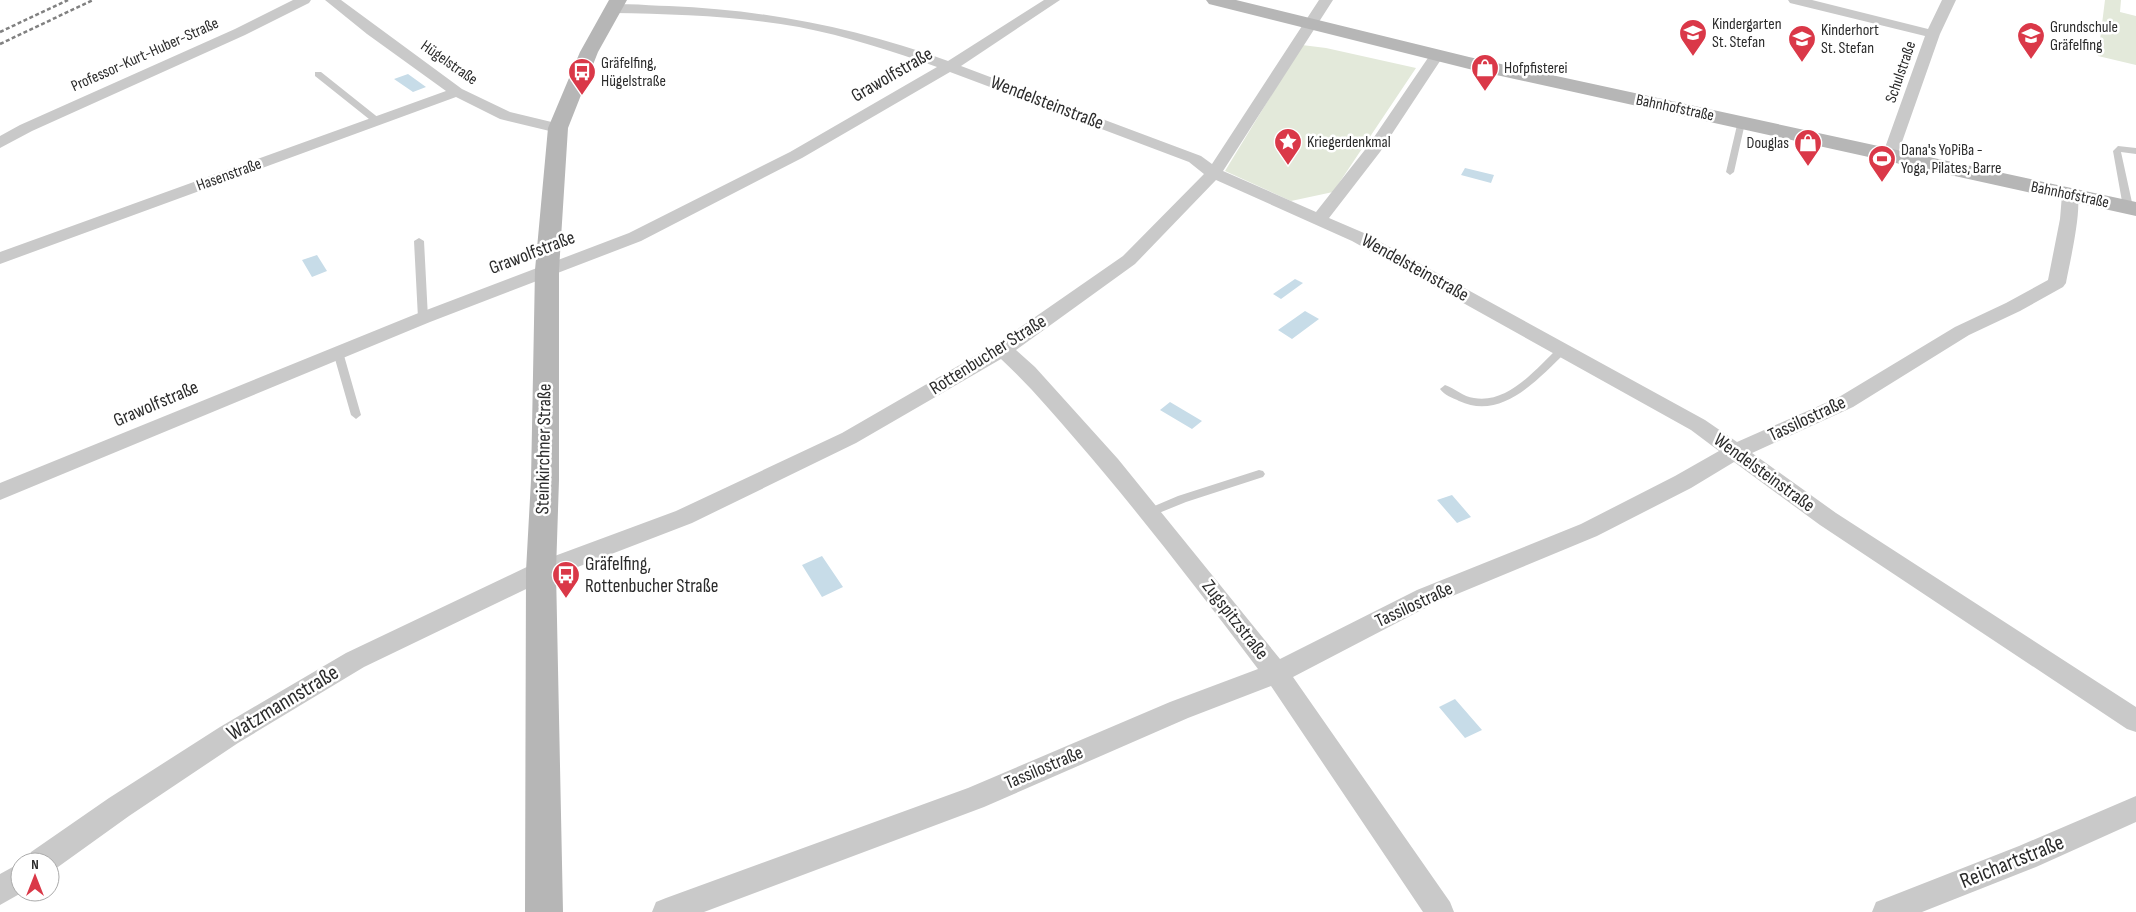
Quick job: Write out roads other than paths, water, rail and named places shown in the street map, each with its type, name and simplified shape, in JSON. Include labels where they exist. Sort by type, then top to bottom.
[{"type":"street","name":"Professor-Kurt-Huber-Straße","points":[[0,144],[26,128],[240,32],[304,0]]},
{"type":"street","name":"Hügelstraße","points":[[332,0],[457,92],[505,116],[558,128]]},
{"type":"street","name":"Grawolfstraße","points":[[0,492],[338,352],[635,237],[796,155],[950,66],[1053,0]]},
{"type":"street","name":"Bahnhofstraße","points":[[1215,0],[1436,55],[2132,208]]},
{"type":"street","name":"Rottenbucher Straße","points":[[542,571],[684,517],[840,442],[1003,349],[1129,260],[1214,173],[1326,0]]},
{"type":"street","points":[[1795,0],[1933,34]]},
{"type":"street","name":"Schulstraße","points":[[1890,156],[1933,34],[1949,0]]},
{"type":"street","name":"Wendelsteinstraße","points":[[616,5],[744,15],[798,23],[856,36],[950,66],[1195,159],[1214,173],[1358,237],[1698,425],[1828,518],[2136,721]]},
{"type":"street","name":"Steinkirchner Straße","points":[[544,912],[542,571],[545,480],[546,270],[558,128],[589,52],[616,5]]},
{"type":"street","points":[[1319,220],[1374,149],[1436,55]]},
{"type":"street","name":"Hasenstraße","points":[[0,258],[457,92]]},
{"type":"street","name":"Tassilostraße","points":[[666,912],[974,798],[1179,710],[1276,673],[1425,597],[1589,530],[1683,482],[1734,452],[1846,402],[1962,331],[2013,307],[2057,283],[2069,219],[2070,195]]},
{"type":"street","name":"Zugspitzstraße","points":[[1003,349],[1028,372],[1149,513],[1276,673],[1440,912]]},
{"type":"street","name":"Watzmannstraße","points":[[55,852],[119,807],[230,735],[355,660],[542,571]]},
{"type":"street","name":"Reichartstraße","points":[[1886,912],[2026,857],[2136,809]]},
{"type":"lane","points":[[318,74],[376,122]]},
{"type":"lane","points":[[1730,172],[1741,123]]},
{"type":"lane","points":[[2132,208],[2117,151],[2118,149],[2136,151]]},
{"type":"lane","points":[[418,241],[423,318]]},
{"type":"lane","points":[[1445,388],[1471,402],[1486,403],[1504,398],[1518,389],[1562,350]]},
{"type":"lane","points":[[338,352],[356,414]]},
{"type":"lane","points":[[1149,513],[1182,499],[1259,474]]},
{"type":"water","points":[[408,74],[426,87],[413,92],[394,79]]},
{"type":"water","points":[[1465,168],[1494,175],[1491,183],[1461,175]]},
{"type":"water","points":[[317,255],[327,271],[312,277],[302,260]]},
{"type":"water","points":[[1295,279],[1303,283],[1281,299],[1273,294]]},
{"type":"water","points":[[1305,311],[1319,319],[1292,339],[1278,330]]},
{"type":"water","points":[[1170,402],[1202,421],[1192,429],[1160,410]]},
{"type":"water","points":[[1452,495],[1471,517],[1457,523],[1437,500]]},
{"type":"water","points":[[822,556],[843,587],[822,597],[802,565]]},
{"type":"water","points":[[1455,699],[1482,730],[1465,738],[1439,707]]},
{"type":"railway","points":[[0,32],[68,0]]},
{"type":"railway","points":[[0,44],[93,0]]},
{"type":"place","name":"Kindergarten St. Stefan","points":[[1693,57]]},
{"type":"place","name":"Grundschule Gräfelfing","points":[[2031,60]]},
{"type":"place","name":"Kinderhort St. Stefan","points":[[1802,63]]},
{"type":"place","name":"Hofpfisterei","points":[[1485,92]]},
{"type":"place","name":"Gräfelfing, Hügelstraße","points":[[582,96]]},
{"type":"place","name":"Kriegerdenkmal","points":[[1288,166]]},
{"type":"place","name":"Douglas","points":[[1808,167]]},
{"type":"place","name":"Dana's YoPiBa - Yoga, Pilates, Barre","points":[[1882,183]]},
{"type":"place","name":"Gräfelfing, Rottenbucher Straße","points":[[566,599]]}]
